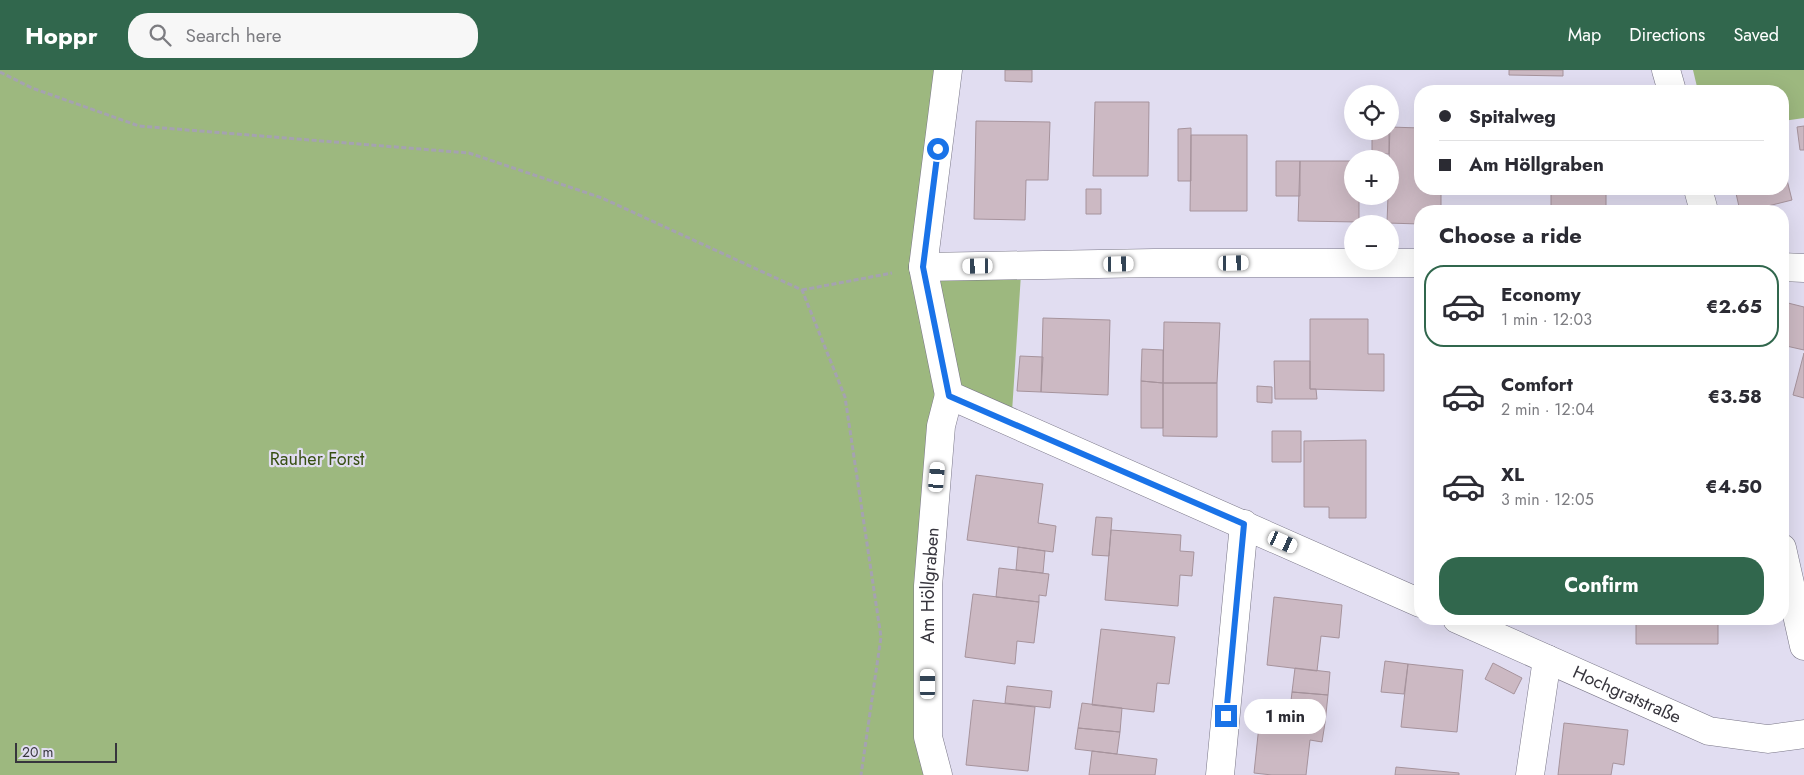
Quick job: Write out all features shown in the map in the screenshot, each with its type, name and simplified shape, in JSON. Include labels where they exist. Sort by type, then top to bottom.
[{"type":"street","points":[[948,70],[923,267],[949,396],[1414,600]]},
{"type":"street","points":[[1666,70],[1670,85]]},
{"type":"street","points":[[923,267],[1154,263],[1414,263]]},
{"type":"street","points":[[1789,267],[1804,268]]},
{"type":"street","name":"Am Höllgraben","points":[[938,775],[928,737],[928,586],[941,426],[949,396]]},
{"type":"street","points":[[1220,775],[1244,524]]},
{"type":"street","points":[[1789,576],[1803,633]]},
{"type":"street","name":"Hochgratstraße","points":[[1470,625],[1709,731],[1768,739],[1804,734]]},
{"type":"street","points":[[1530,775],[1547,659]]},
{"type":"path","points":[[0,72],[32,88],[139,126],[469,153],[602,198],[802,290],[923,267]]},
{"type":"path","points":[[802,290],[845,397],[881,637],[862,775]]},
{"type":"green space","name":"Rauher Forst","points":[[0,70],[948,70],[923,267],[941,426],[938,775],[0,775]]},
{"type":"green space","points":[[1693,70],[1804,70],[1804,118],[1789,120],[1789,85],[1697,85]]},
{"type":"green space","points":[[1021,274],[1012,412],[958,390],[934,276]]},
{"type":"building","points":[[1005,70],[1032,70],[1032,82],[1005,81]]},
{"type":"building","points":[[1509,70],[1563,70],[1563,76],[1509,75]]},
{"type":"building","points":[[1095,102],[1149,102],[1148,176],[1093,176]]},
{"type":"building","points":[[976,121],[1050,122],[1048,180],[1026,180],[1025,220],[974,219]]},
{"type":"building","points":[[1804,126],[1804,150],[1800,150],[1797,127]]},
{"type":"building","points":[[1399,127],[1414,128],[1414,195],[1441,195],[1441,205],[1414,205],[1414,224],[1399,223],[1399,215],[1387,215],[1388,205],[1399,205],[1399,150],[1389,150],[1390,140],[1399,140]]},
{"type":"building","points":[[1191,128],[1191,181],[1178,181],[1178,129]]},
{"type":"building","points":[[1191,135],[1247,135],[1247,211],[1190,211]]},
{"type":"building","points":[[1372,140],[1389,140],[1389,150],[1372,150]]},
{"type":"building","points":[[1276,161],[1300,161],[1300,196],[1276,196]]},
{"type":"building","points":[[1300,161],[1344,161],[1344,205],[1359,205],[1359,215],[1344,215],[1344,222],[1298,221]]},
{"type":"building","points":[[1789,188],[1792,200],[1772,205],[1739,205],[1736,195],[1789,195]]},
{"type":"building","points":[[1086,189],[1101,189],[1101,214],[1086,214]]},
{"type":"building","points":[[1551,195],[1606,195],[1606,205],[1551,205]]},
{"type":"building","points":[[1789,303],[1804,307],[1804,350],[1789,347]]},
{"type":"building","points":[[1043,318],[1110,320],[1108,395],[1041,392]]},
{"type":"building","points":[[1310,319],[1368,319],[1368,354],[1384,354],[1384,391],[1310,389]]},
{"type":"building","points":[[1164,322],[1220,323],[1217,383],[1163,383]]},
{"type":"building","points":[[1142,349],[1163,350],[1163,383],[1141,381]]},
{"type":"building","points":[[1804,353],[1804,398],[1793,395]]},
{"type":"building","points":[[1020,356],[1043,357],[1041,392],[1017,391]]},
{"type":"building","points":[[1274,361],[1310,361],[1310,389],[1316,389],[1317,399],[1275,399]]},
{"type":"building","points":[[1141,381],[1163,383],[1163,428],[1141,428]]},
{"type":"building","points":[[1163,383],[1217,383],[1217,437],[1163,436]]},
{"type":"building","points":[[1257,386],[1272,387],[1272,403],[1257,402]]},
{"type":"building","points":[[1272,431],[1301,431],[1301,462],[1272,462]]},
{"type":"building","points":[[1366,440],[1366,518],[1329,518],[1329,507],[1304,507],[1304,441]]},
{"type":"building","points":[[976,475],[1043,484],[1038,523],[1056,526],[1053,552],[967,540]]},
{"type":"building","points":[[1096,517],[1112,518],[1109,556],[1092,555]]},
{"type":"building","points":[[1111,530],[1181,535],[1180,551],[1194,552],[1192,576],[1180,575],[1178,606],[1105,600]]},
{"type":"building","points":[[1018,547],[1045,551],[1043,573],[1016,570]]},
{"type":"building","points":[[999,568],[1049,574],[1046,596],[1039,595],[1039,602],[996,597]]},
{"type":"building","points":[[973,594],[1039,602],[1034,643],[1017,641],[1015,664],[965,657]]},
{"type":"building","points":[[1274,597],[1342,605],[1339,638],[1321,636],[1317,671],[1267,665]]},
{"type":"building","points":[[1636,625],[1718,625],[1718,644],[1636,644]]},
{"type":"building","points":[[1101,629],[1175,637],[1169,684],[1157,683],[1154,712],[1092,705]]},
{"type":"building","points":[[1385,661],[1408,664],[1404,694],[1381,692]]},
{"type":"building","points":[[1493,663],[1522,678],[1514,694],[1485,679]]},
{"type":"building","points":[[1408,664],[1463,670],[1457,732],[1401,727]]},
{"type":"building","points":[[1295,668],[1330,672],[1328,695],[1292,692]]},
{"type":"building","points":[[1007,686],[1052,691],[1050,708],[1005,703]]},
{"type":"building","points":[[1292,692],[1328,695],[1325,723],[1289,719]]},
{"type":"building","points":[[973,700],[1035,707],[1028,771],[966,765]]},
{"type":"building","points":[[1082,703],[1122,708],[1120,732],[1078,728]]},
{"type":"building","points":[[1260,716],[1325,723],[1322,742],[1310,740],[1306,775],[1254,773]]},
{"type":"building","points":[[1564,723],[1628,730],[1624,765],[1613,763],[1611,775],[1558,775]]},
{"type":"building","points":[[1078,728],[1120,732],[1117,754],[1075,749]]},
{"type":"building","points":[[1092,751],[1157,759],[1155,775],[1089,775]]},
{"type":"building","points":[[1396,767],[1459,773],[1459,775],[1395,775]]},
{"type":"route","points":[[938,149],[923,267],[949,396],[1244,524],[1226,716]]}]
